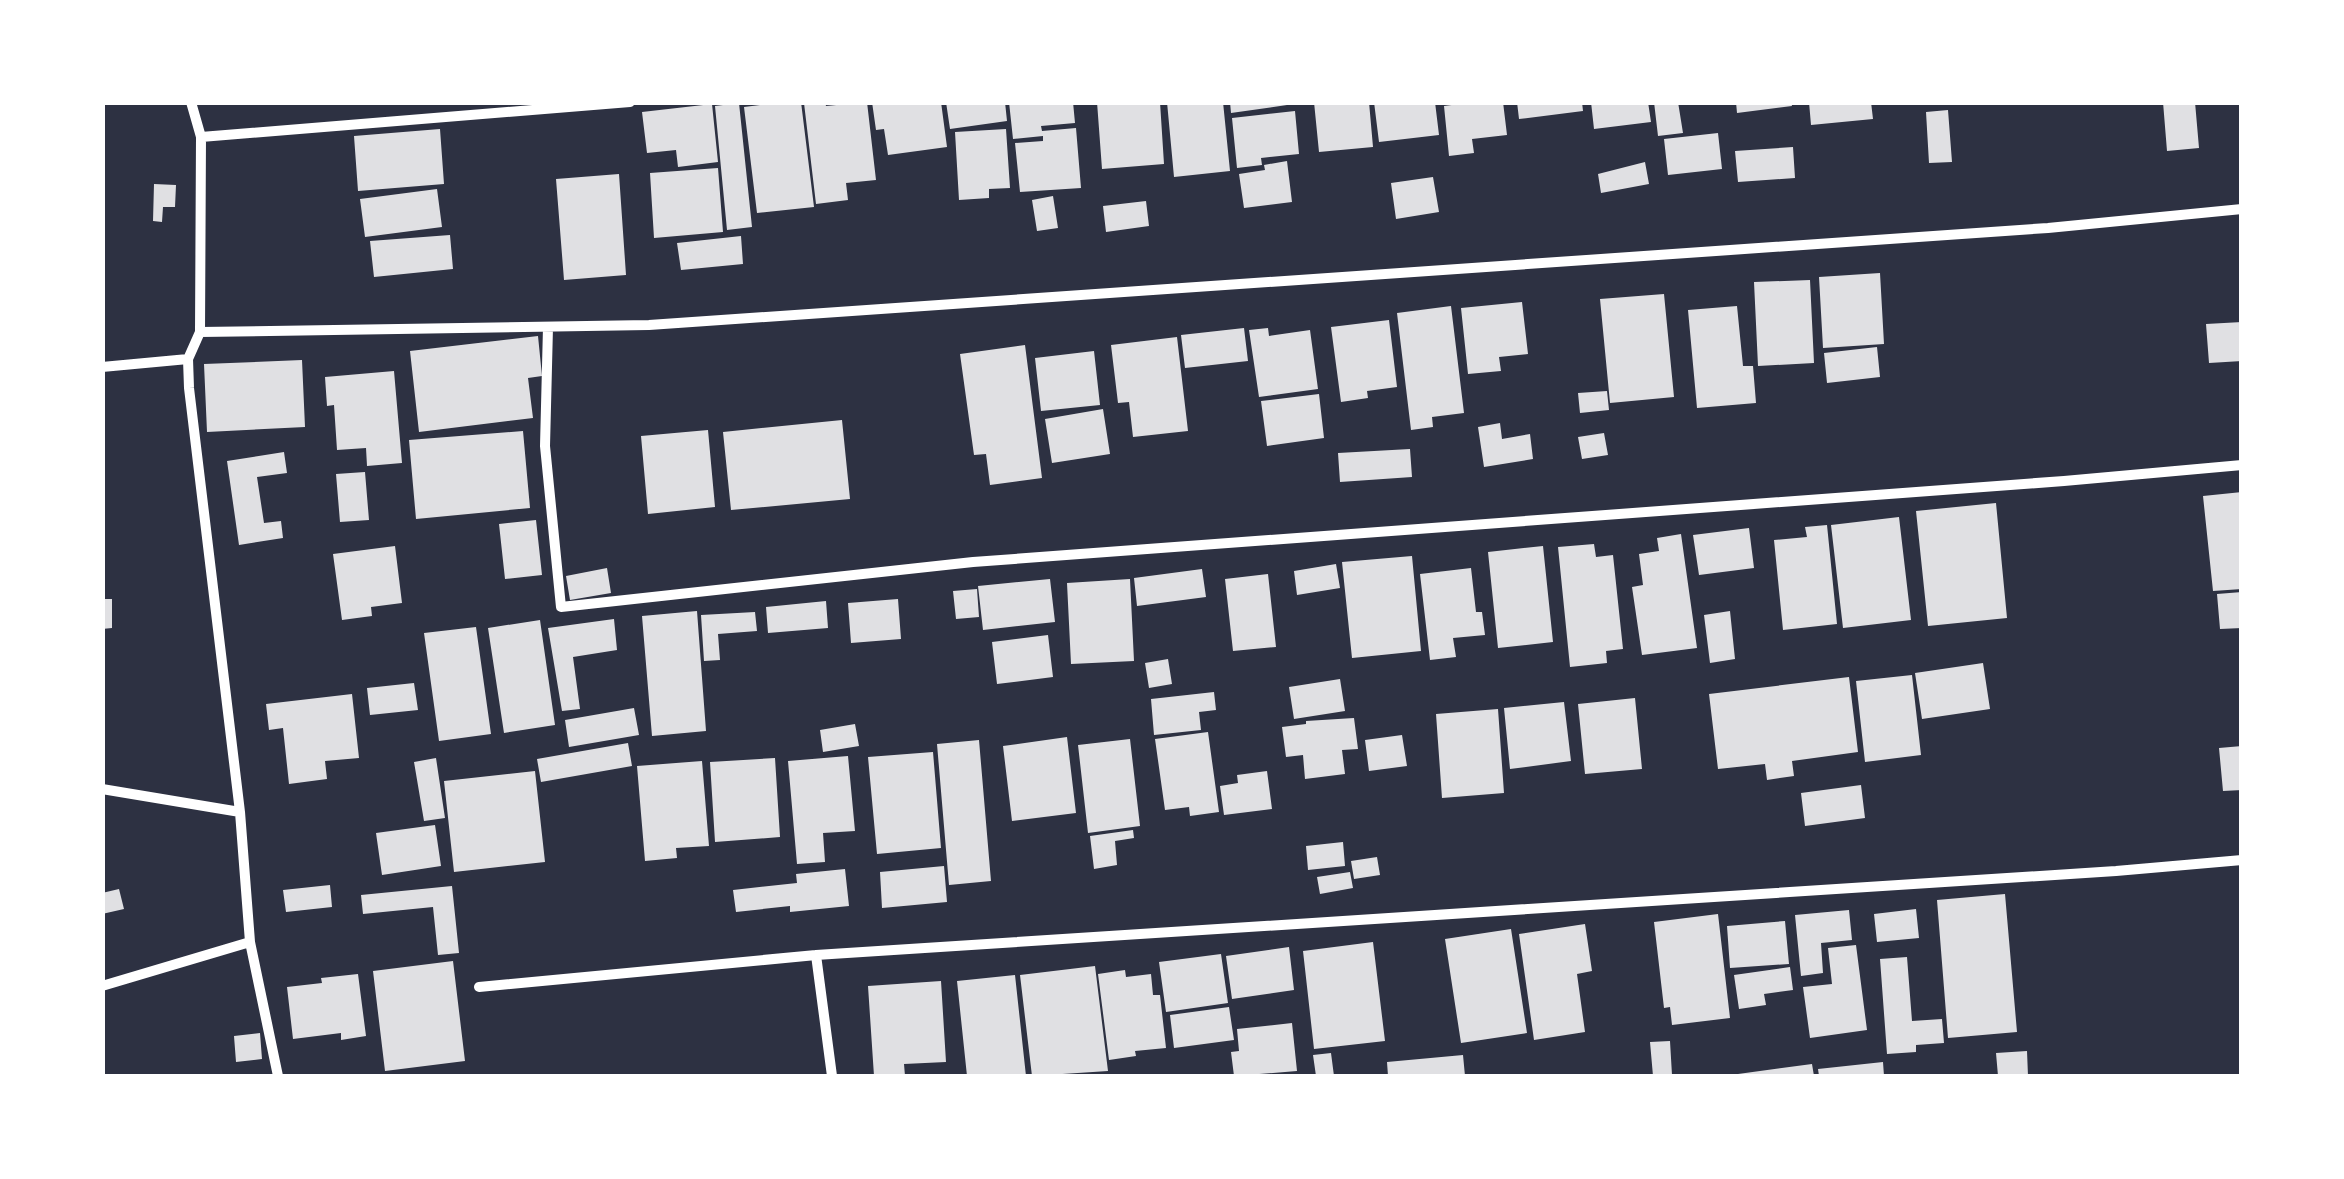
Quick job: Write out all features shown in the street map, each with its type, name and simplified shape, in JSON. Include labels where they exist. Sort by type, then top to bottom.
[{"type":"street","points":[[191,102],[201,138],[200,332],[188,359],[188,388],[240,812],[250,942],[278,1076]]},
{"type":"street","points":[[201,138],[630,102]]},
{"type":"street","points":[[200,332],[649,325],[1930,237],[2242,209]]},
{"type":"street","points":[[548,326],[544,446],[560,607],[974,562],[2242,465]]},
{"type":"street","points":[[102,367],[188,359]]},
{"type":"street","points":[[102,789],[240,812]]},
{"type":"street","points":[[480,988],[816,954],[2116,872],[2242,860]]},
{"type":"street","points":[[102,986],[250,942]]},
{"type":"street","points":[[816,954],[832,1076]]},
{"type":"building","points":[[801,102],[814,207],[757,213],[744,107]]},
{"type":"building","points":[[825,102],[826,106],[867,102],[876,180],[846,183],[848,200],[816,204],[804,103]]},
{"type":"building","points":[[872,102],[941,102],[947,147],[888,155],[884,129],[876,130]]},
{"type":"building","points":[[946,102],[1005,102],[1007,121],[950,129]]},
{"type":"building","points":[[1009,102],[1073,102],[1075,123],[1041,126],[1042,131],[1076,128],[1081,188],[1020,192],[1015,143],[1043,141],[1043,136],[1013,139]]},
{"type":"building","points":[[1097,102],[1160,102],[1164,164],[1102,169]]},
{"type":"building","points":[[1167,102],[1223,102],[1230,171],[1174,177]]},
{"type":"building","points":[[1230,102],[1286,102],[1287,105],[1231,113]]},
{"type":"building","points":[[1314,102],[1369,102],[1373,147],[1319,152]]},
{"type":"building","points":[[1374,102],[1435,102],[1439,135],[1379,142]]},
{"type":"building","points":[[1503,102],[1507,135],[1472,139],[1474,153],[1449,156],[1444,106]]},
{"type":"building","points":[[1517,102],[1582,102],[1583,111],[1519,119]]},
{"type":"building","points":[[1591,102],[1648,102],[1651,122],[1594,129]]},
{"type":"building","points":[[1654,102],[1678,102],[1683,133],[1658,136]]},
{"type":"building","points":[[1736,102],[1791,102],[1792,106],[1737,113]]},
{"type":"building","points":[[1809,102],[1871,102],[1873,119],[1811,125]]},
{"type":"building","points":[[2163,102],[2195,102],[2199,148],[2167,151]]},
{"type":"building","points":[[739,103],[752,227],[727,230],[715,106]]},
{"type":"building","points":[[712,104],[718,162],[678,167],[676,150],[647,153],[642,112]]},
{"type":"building","points":[[1948,110],[1952,162],[1929,163],[1926,112]]},
{"type":"building","points":[[1295,111],[1299,154],[1261,158],[1262,165],[1237,168],[1232,118]]},
{"type":"building","points":[[440,129],[444,184],[358,191],[354,136]]},
{"type":"building","points":[[1006,129],[1010,188],[989,189],[989,198],[959,200],[955,132]]},
{"type":"building","points":[[1718,133],[1722,169],[1668,175],[1664,139]]},
{"type":"building","points":[[1793,147],[1795,178],[1738,182],[1735,151]]},
{"type":"building","points":[[1287,161],[1292,202],[1244,208],[1239,174]]},
{"type":"building","points":[[1645,162],[1649,184],[1601,193],[1598,174]]},
{"type":"building","points":[[718,168],[723,232],[654,238],[650,173]]},
{"type":"building","points":[[619,174],[626,275],[564,280],[556,179]]},
{"type":"building","points":[[1433,177],[1439,212],[1396,219],[1391,183]]},
{"type":"building","points":[[154,184],[176,185],[175,207],[163,207],[162,222],[153,221]]},
{"type":"building","points":[[437,189],[442,227],[365,237],[360,199]]},
{"type":"building","points":[[1053,196],[1058,228],[1037,231],[1032,200]]},
{"type":"building","points":[[1146,201],[1149,226],[1106,232],[1103,206]]},
{"type":"building","points":[[450,235],[453,269],[374,277],[370,241]]},
{"type":"building","points":[[741,236],[743,264],[681,270],[677,243]]},
{"type":"building","points":[[1880,273],[1884,344],[1823,348],[1819,277]]},
{"type":"building","points":[[1810,280],[1814,363],[1758,366],[1754,282]]},
{"type":"building","points":[[1664,294],[1674,397],[1610,403],[1600,299]]},
{"type":"building","points":[[1522,302],[1528,354],[1499,357],[1501,371],[1468,374],[1461,308]]},
{"type":"building","points":[[1451,306],[1464,413],[1432,417],[1433,427],[1411,430],[1397,313]]},
{"type":"building","points":[[1737,306],[1743,366],[1753,366],[1756,403],[1697,408],[1688,310]]},
{"type":"building","points":[[1389,320],[1397,387],[1367,391],[1368,398],[1341,402],[1331,327]]},
{"type":"building","points":[[2242,322],[2242,361],[2209,363],[2206,324]]},
{"type":"building","points":[[1244,328],[1248,361],[1185,368],[1181,335]]},
{"type":"building","points":[[1268,328],[1269,336],[1310,330],[1318,389],[1259,397],[1249,330]]},
{"type":"building","points":[[538,336],[542,376],[528,378],[533,418],[419,432],[410,351]]},
{"type":"building","points":[[1177,337],[1188,431],[1133,437],[1129,402],[1118,403],[1111,345]]},
{"type":"building","points":[[1025,345],[1042,478],[990,485],[986,454],[974,455],[960,354]]},
{"type":"building","points":[[1877,347],[1880,377],[1827,383],[1824,353]]},
{"type":"building","points":[[1094,351],[1100,405],[1041,411],[1035,358]]},
{"type":"building","points":[[302,360],[305,427],[207,432],[204,364]]},
{"type":"building","points":[[394,371],[402,463],[367,466],[366,448],[337,450],[334,405],[327,406],[325,377]]},
{"type":"building","points":[[1607,391],[1609,410],[1580,413],[1578,393]]},
{"type":"building","points":[[1319,394],[1324,438],[1267,446],[1261,401]]},
{"type":"building","points":[[1103,409],[1110,454],[1052,463],[1045,419]]},
{"type":"building","points":[[842,420],[850,499],[731,510],[723,432]]},
{"type":"building","points":[[1500,423],[1502,439],[1530,434],[1533,459],[1484,467],[1478,427]]},
{"type":"building","points":[[708,430],[715,507],[648,514],[641,436]]},
{"type":"building","points":[[523,431],[530,508],[416,519],[409,440]]},
{"type":"building","points":[[1604,433],[1608,455],[1582,459],[1578,437]]},
{"type":"building","points":[[1410,449],[1412,477],[1340,482],[1338,453]]},
{"type":"building","points":[[284,452],[287,473],[257,477],[264,523],[281,521],[283,538],[239,545],[227,461]]},
{"type":"building","points":[[365,472],[369,520],[340,522],[336,474]]},
{"type":"building","points":[[2242,492],[2242,589],[2213,591],[2203,496]]},
{"type":"building","points":[[1996,503],[2007,618],[1928,626],[1916,511]]},
{"type":"building","points":[[1899,517],[1911,620],[1843,628],[1831,525]]},
{"type":"building","points":[[536,520],[542,575],[505,579],[499,524]]},
{"type":"building","points":[[1827,525],[1837,624],[1783,630],[1774,540],[1807,537],[1805,527]]},
{"type":"building","points":[[1749,528],[1754,568],[1699,575],[1693,535]]},
{"type":"building","points":[[1681,534],[1697,648],[1642,655],[1632,587],[1643,585],[1639,554],[1659,551],[1657,538]]},
{"type":"building","points":[[1594,544],[1596,557],[1613,555],[1623,649],[1606,651],[1607,663],[1570,667],[1558,547]]},
{"type":"building","points":[[395,546],[402,603],[371,607],[372,616],[342,620],[333,554]]},
{"type":"building","points":[[1543,546],[1553,642],[1498,648],[1488,552]]},
{"type":"building","points":[[1412,556],[1421,651],[1352,658],[1342,562]]},
{"type":"building","points":[[1336,564],[1340,588],[1297,595],[1294,571]]},
{"type":"building","points":[[607,568],[611,593],[570,600],[566,576]]},
{"type":"building","points":[[1471,568],[1476,612],[1482,612],[1485,635],[1453,638],[1456,657],[1430,660],[1420,574]]},
{"type":"building","points":[[1202,569],[1206,597],[1137,606],[1134,578]]},
{"type":"building","points":[[1268,574],[1276,647],[1233,651],[1225,579]]},
{"type":"building","points":[[1050,579],[1055,622],[983,630],[978,586]]},
{"type":"building","points":[[1130,579],[1134,661],[1071,664],[1067,583]]},
{"type":"building","points":[[977,589],[979,617],[956,619],[953,591]]},
{"type":"building","points":[[2242,592],[2242,628],[2220,629],[2217,594]]},
{"type":"building","points":[[102,599],[112,599],[112,628],[102,629]]},
{"type":"building","points":[[898,599],[901,639],[851,643],[848,603]]},
{"type":"building","points":[[826,601],[828,628],[768,633],[766,607]]},
{"type":"building","points":[[697,611],[706,731],[652,736],[642,616]]},
{"type":"building","points":[[1730,611],[1735,659],[1710,663],[1704,615]]},
{"type":"building","points":[[755,612],[757,631],[718,634],[720,660],[704,661],[701,615]]},
{"type":"building","points":[[614,619],[617,650],[573,657],[580,709],[562,711],[548,628]]},
{"type":"building","points":[[540,620],[555,725],[504,733],[488,628]]},
{"type":"building","points":[[476,627],[491,734],[439,741],[424,633]]},
{"type":"building","points":[[1048,635],[1053,677],[997,684],[992,642]]},
{"type":"building","points":[[1168,659],[1172,684],[1149,688],[1145,663]]},
{"type":"building","points":[[1983,663],[1990,709],[1922,719],[1915,673]]},
{"type":"building","points":[[1912,675],[1921,755],[1865,762],[1856,681]]},
{"type":"building","points":[[1849,677],[1858,752],[1792,761],[1794,776],[1767,780],[1765,764],[1718,769],[1709,694]]},
{"type":"building","points":[[1340,679],[1345,711],[1294,719],[1289,687]]},
{"type":"building","points":[[414,683],[418,710],[370,715],[367,688]]},
{"type":"building","points":[[1214,692],[1216,710],[1199,712],[1201,730],[1154,735],[1151,699]]},
{"type":"building","points":[[352,694],[359,758],[325,761],[327,779],[289,784],[283,728],[269,730],[266,704]]},
{"type":"building","points":[[1635,698],[1642,769],[1585,774],[1578,704]]},
{"type":"building","points":[[1564,702],[1571,761],[1510,769],[1504,708]]},
{"type":"building","points":[[634,708],[639,735],[569,747],[565,720]]},
{"type":"building","points":[[1498,709],[1504,793],[1442,798],[1436,714]]},
{"type":"building","points":[[1354,718],[1358,749],[1342,750],[1345,774],[1305,779],[1303,755],[1286,757],[1282,727]]},
{"type":"building","points":[[855,724],[859,746],[823,752],[820,730]]},
{"type":"building","points":[[1208,732],[1219,812],[1190,816],[1189,807],[1165,810],[1155,739]]},
{"type":"building","points":[[1402,735],[1407,766],[1369,771],[1365,740]]},
{"type":"building","points":[[1067,737],[1076,813],[1012,821],[1003,746]]},
{"type":"building","points":[[1130,739],[1140,826],[1088,833],[1078,745]]},
{"type":"building","points":[[979,740],[991,881],[949,885],[937,744]]},
{"type":"building","points":[[628,743],[632,766],[541,782],[537,759]]},
{"type":"building","points":[[2242,746],[2242,790],[2223,791],[2219,748]]},
{"type":"building","points":[[933,752],[941,848],[877,854],[868,757]]},
{"type":"building","points":[[848,756],[855,831],[823,833],[825,862],[797,864],[788,761]]},
{"type":"building","points":[[436,758],[445,818],[424,821],[414,762]]},
{"type":"building","points":[[775,758],[780,837],[715,842],[710,762]]},
{"type":"building","points":[[702,761],[709,846],[676,848],[677,858],[645,861],[637,766]]},
{"type":"building","points":[[535,771],[545,862],[454,872],[444,781]]},
{"type":"building","points":[[1267,771],[1272,809],[1224,815],[1220,786],[1238,783],[1237,775]]},
{"type":"building","points":[[1861,785],[1865,818],[1805,826],[1801,793]]},
{"type":"building","points":[[435,825],[441,866],[382,875],[376,833]]},
{"type":"building","points":[[1133,830],[1134,838],[1115,841],[1117,865],[1094,869],[1090,836]]},
{"type":"building","points":[[1343,842],[1345,866],[1308,870],[1306,846]]},
{"type":"building","points":[[1377,857],[1380,875],[1354,879],[1351,861]]},
{"type":"building","points":[[944,866],[947,902],[882,908],[880,872]]},
{"type":"building","points":[[845,869],[849,906],[790,912],[790,906],[736,912],[733,890],[797,883],[796,874]]},
{"type":"building","points":[[1350,872],[1353,888],[1320,894],[1317,877]]},
{"type":"building","points":[[330,885],[332,907],[286,912],[283,890]]},
{"type":"building","points":[[452,886],[459,953],[438,955],[433,907],[363,914],[361,895]]},
{"type":"building","points":[[119,889],[124,909],[102,914],[102,893]]},
{"type":"building","points":[[2005,894],[2017,1032],[1948,1038],[1937,900]]},
{"type":"building","points":[[1916,909],[1919,938],[1877,942],[1874,914]]},
{"type":"building","points":[[1849,910],[1852,940],[1821,943],[1823,973],[1801,976],[1795,915]]},
{"type":"building","points":[[1718,914],[1730,1018],[1672,1025],[1670,1007],[1664,1008],[1654,922]]},
{"type":"building","points":[[1785,921],[1789,964],[1730,968],[1727,926]]},
{"type":"building","points":[[1585,924],[1592,971],[1577,974],[1585,1032],[1534,1040],[1519,934]]},
{"type":"building","points":[[1511,929],[1527,1033],[1461,1043],[1445,939]]},
{"type":"building","points":[[1373,942],[1385,1041],[1314,1049],[1303,951]]},
{"type":"building","points":[[1856,945],[1867,1030],[1810,1038],[1803,987],[1832,984],[1828,948]]},
{"type":"building","points":[[1289,947],[1294,990],[1232,999],[1226,956]]},
{"type":"building","points":[[1221,954],[1228,1003],[1166,1012],[1159,962]]},
{"type":"building","points":[[1907,957],[1912,1021],[1942,1019],[1944,1043],[1916,1045],[1916,1052],[1887,1054],[1880,959]]},
{"type":"building","points":[[453,961],[465,1061],[385,1071],[373,971]]},
{"type":"building","points":[[1095,966],[1108,1071],[1032,1076],[1020,975]]},
{"type":"building","points":[[1790,967],[1793,990],[1764,994],[1766,1005],[1739,1009],[1734,975]]},
{"type":"building","points":[[1125,970],[1126,977],[1151,974],[1153,995],[1160,995],[1166,1048],[1135,1051],[1136,1056],[1109,1060],[1098,974]]},
{"type":"building","points":[[358,974],[366,1036],[341,1040],[341,1033],[293,1039],[287,987]]},
{"type":"building","points":[[1015,975],[1026,1076],[967,1076],[957,981]]},
{"type":"building","points":[[941,981],[946,1062],[904,1064],[905,1076],[874,1076],[868,986]]},
{"type":"building","points":[[1229,1007],[1234,1040],[1174,1048],[1170,1015]]},
{"type":"building","points":[[1292,1023],[1297,1071],[1234,1076],[1231,1052],[1239,1051],[1237,1029]]},
{"type":"building","points":[[260,1033],[262,1059],[236,1062],[234,1036]]},
{"type":"building","points":[[1670,1041],[1672,1075],[1653,1076],[1650,1042]]},
{"type":"building","points":[[2027,1051],[2028,1076],[1998,1076],[1996,1053]]},
{"type":"building","points":[[1331,1053],[1334,1076],[1316,1076],[1313,1055]]},
{"type":"building","points":[[1463,1055],[1465,1076],[1388,1076],[1387,1062]]},
{"type":"building","points":[[1883,1062],[1884,1076],[1819,1076],[1818,1069]]},
{"type":"building","points":[[1812,1064],[1814,1076],[1738,1076],[1738,1074]]}]
